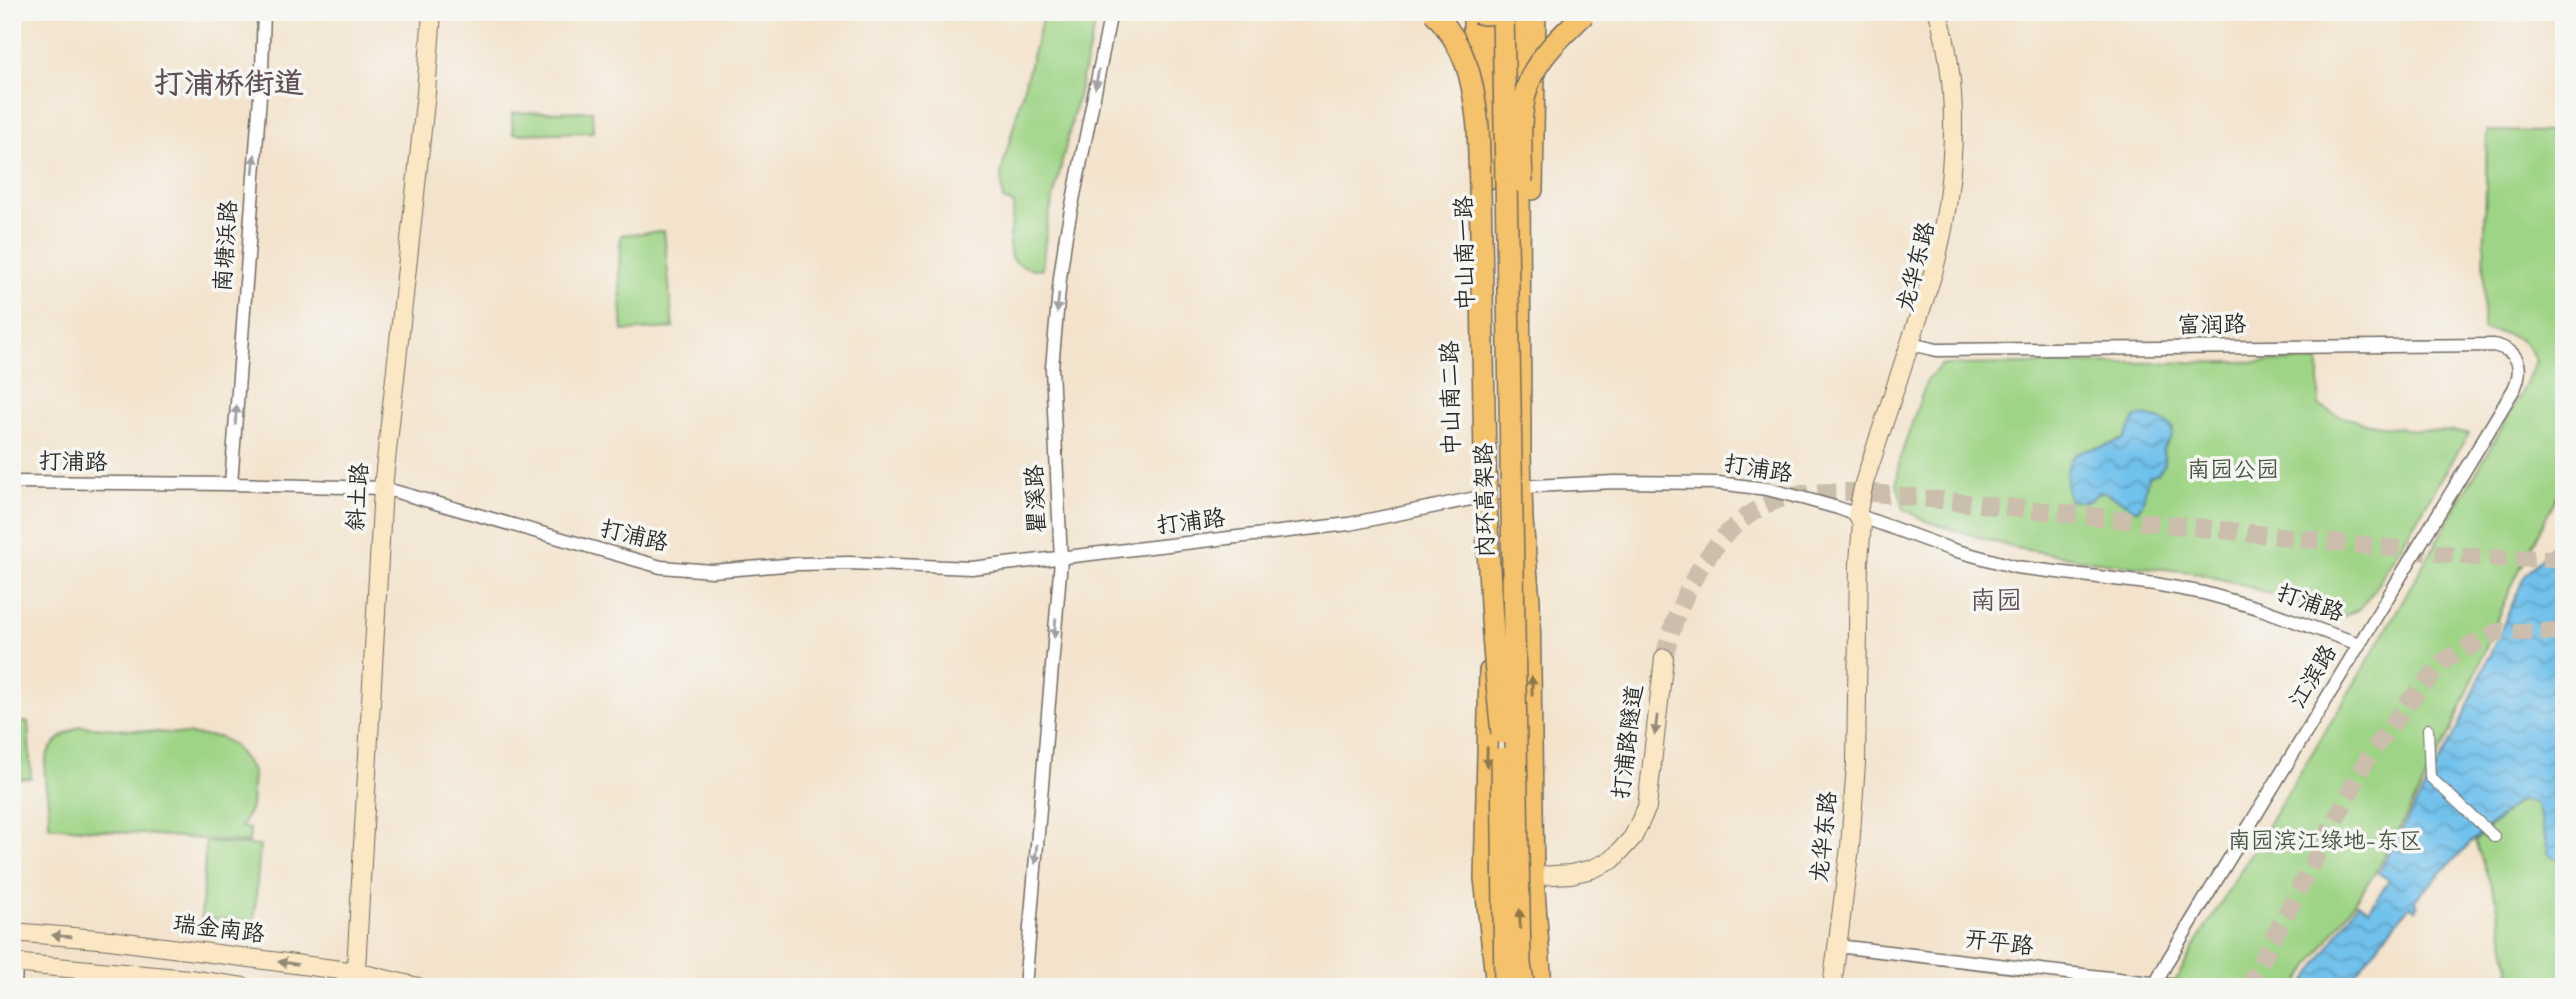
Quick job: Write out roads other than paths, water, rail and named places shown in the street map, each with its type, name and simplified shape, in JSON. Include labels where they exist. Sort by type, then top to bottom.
[{"type":"highway","points":[[1434,12],[1462,50],[1474,89],[1478,127],[1486,536],[1494,664],[1502,733]]},
{"type":"highway","points":[[1487,17],[1514,12]]},
{"type":"highway","points":[[1513,537],[1524,454],[1521,161],[1525,98],[1531,78],[1544,57],[1584,13]]},
{"type":"highway","name":"内环高架路","points":[[1487,17],[1502,541],[1503,967],[1506,987]]},
{"type":"highway","name":"内环高架路","points":[[1487,17],[1513,537],[1520,964],[1524,987]]},
{"type":"main road","name":"斜土路","points":[[355,980],[383,488],[426,93],[432,12]]},
{"type":"main road","points":[[1520,12],[1528,487],[1535,553],[1531,601],[1534,877],[1542,987]]},
{"type":"main road","points":[[1520,52],[1530,12]]},
{"type":"main road","points":[[1528,487],[1536,12]]},
{"type":"main road","name":"龙华东路","points":[[1916,345],[1940,248],[1949,185],[1952,112],[1950,80],[1938,12]]},
{"type":"main road","name":"龙华东路","points":[[1832,987],[1854,805],[1859,562],[1864,483],[1950,250],[1959,185],[1962,122],[1960,69],[1950,12]]},
{"type":"main road","name":"中山南一路","points":[[1487,17],[1493,493]]},
{"type":"main road","name":"中山南二路","points":[[1487,17],[1473,216],[1478,471],[1493,493],[1484,878],[1496,987]]},
{"type":"main road","name":"打浦路隧道","points":[[1484,878],[1571,874],[1592,869],[1612,860],[1633,836],[1647,807],[1664,658]]},
{"type":"main road","name":"瑞金南路","points":[[12,932],[110,940],[355,980],[418,987]]},
{"type":"main road","points":[[14,963],[189,979],[244,987]]},
{"type":"street","name":"南塘浜路","points":[[231,484],[264,12]]},
{"type":"street","name":"瞿溪路","points":[[1025,987],[1060,559],[1052,368],[1060,278],[1069,222],[1111,12]]},
{"type":"street","name":"富润路","points":[[1916,345],[1937,349],[2493,345],[2513,352]]},
{"type":"street","name":"江滨路","points":[[2155,985],[2514,389],[2520,370],[2513,352]]},
{"type":"street","name":"打浦路","points":[[12,482],[383,488],[661,567],[712,571],[850,563],[971,568],[1349,524],[1528,487],[1614,482],[1718,483],[1767,489],[1950,550],[2016,567],[2155,584],[2213,596],[2359,644]]},
{"type":"street","points":[[2428,729],[2430,777],[2496,837]]},
{"type":"street","name":"开平路","points":[[1837,946],[2186,987]]},
{"type":"street","points":[[14,963],[15,987]]},
{"type":"water","points":[[2140,416],[2158,419],[2173,428],[2172,436],[2163,449],[2165,464],[2158,473],[2148,476],[2143,502],[2138,510],[2106,492],[2099,492],[2088,501],[2070,501],[2067,478],[2073,457],[2080,452],[2124,439],[2135,418]]},
{"type":"water","points":[[2564,533],[2564,863],[2549,854],[2537,804],[2524,800],[2517,802],[2470,843],[2414,901],[2418,905],[2415,910],[2410,906],[2347,984],[2349,987],[2303,986],[2358,903],[2369,910],[2389,880],[2378,873],[2457,730],[2524,577]]},
{"type":"tunnel","points":[[1664,658],[1680,607],[1692,582],[1723,538],[1742,520],[1765,506],[1790,496],[1808,493],[1865,492],[2484,558],[2564,559]]},
{"type":"tunnel","points":[[2248,987],[2367,759],[2407,704],[2445,660],[2497,632],[2564,632]]},
{"type":"district","name":"打浦桥街道","points":[[229,84]]},
{"type":"district","name":"南园","points":[[1996,602]]},
{"type":"park label","name":"南园公园","points":[[2233,471]]},
{"type":"park label","name":"南园滨江绿地-东区","points":[[2325,842]]}]
